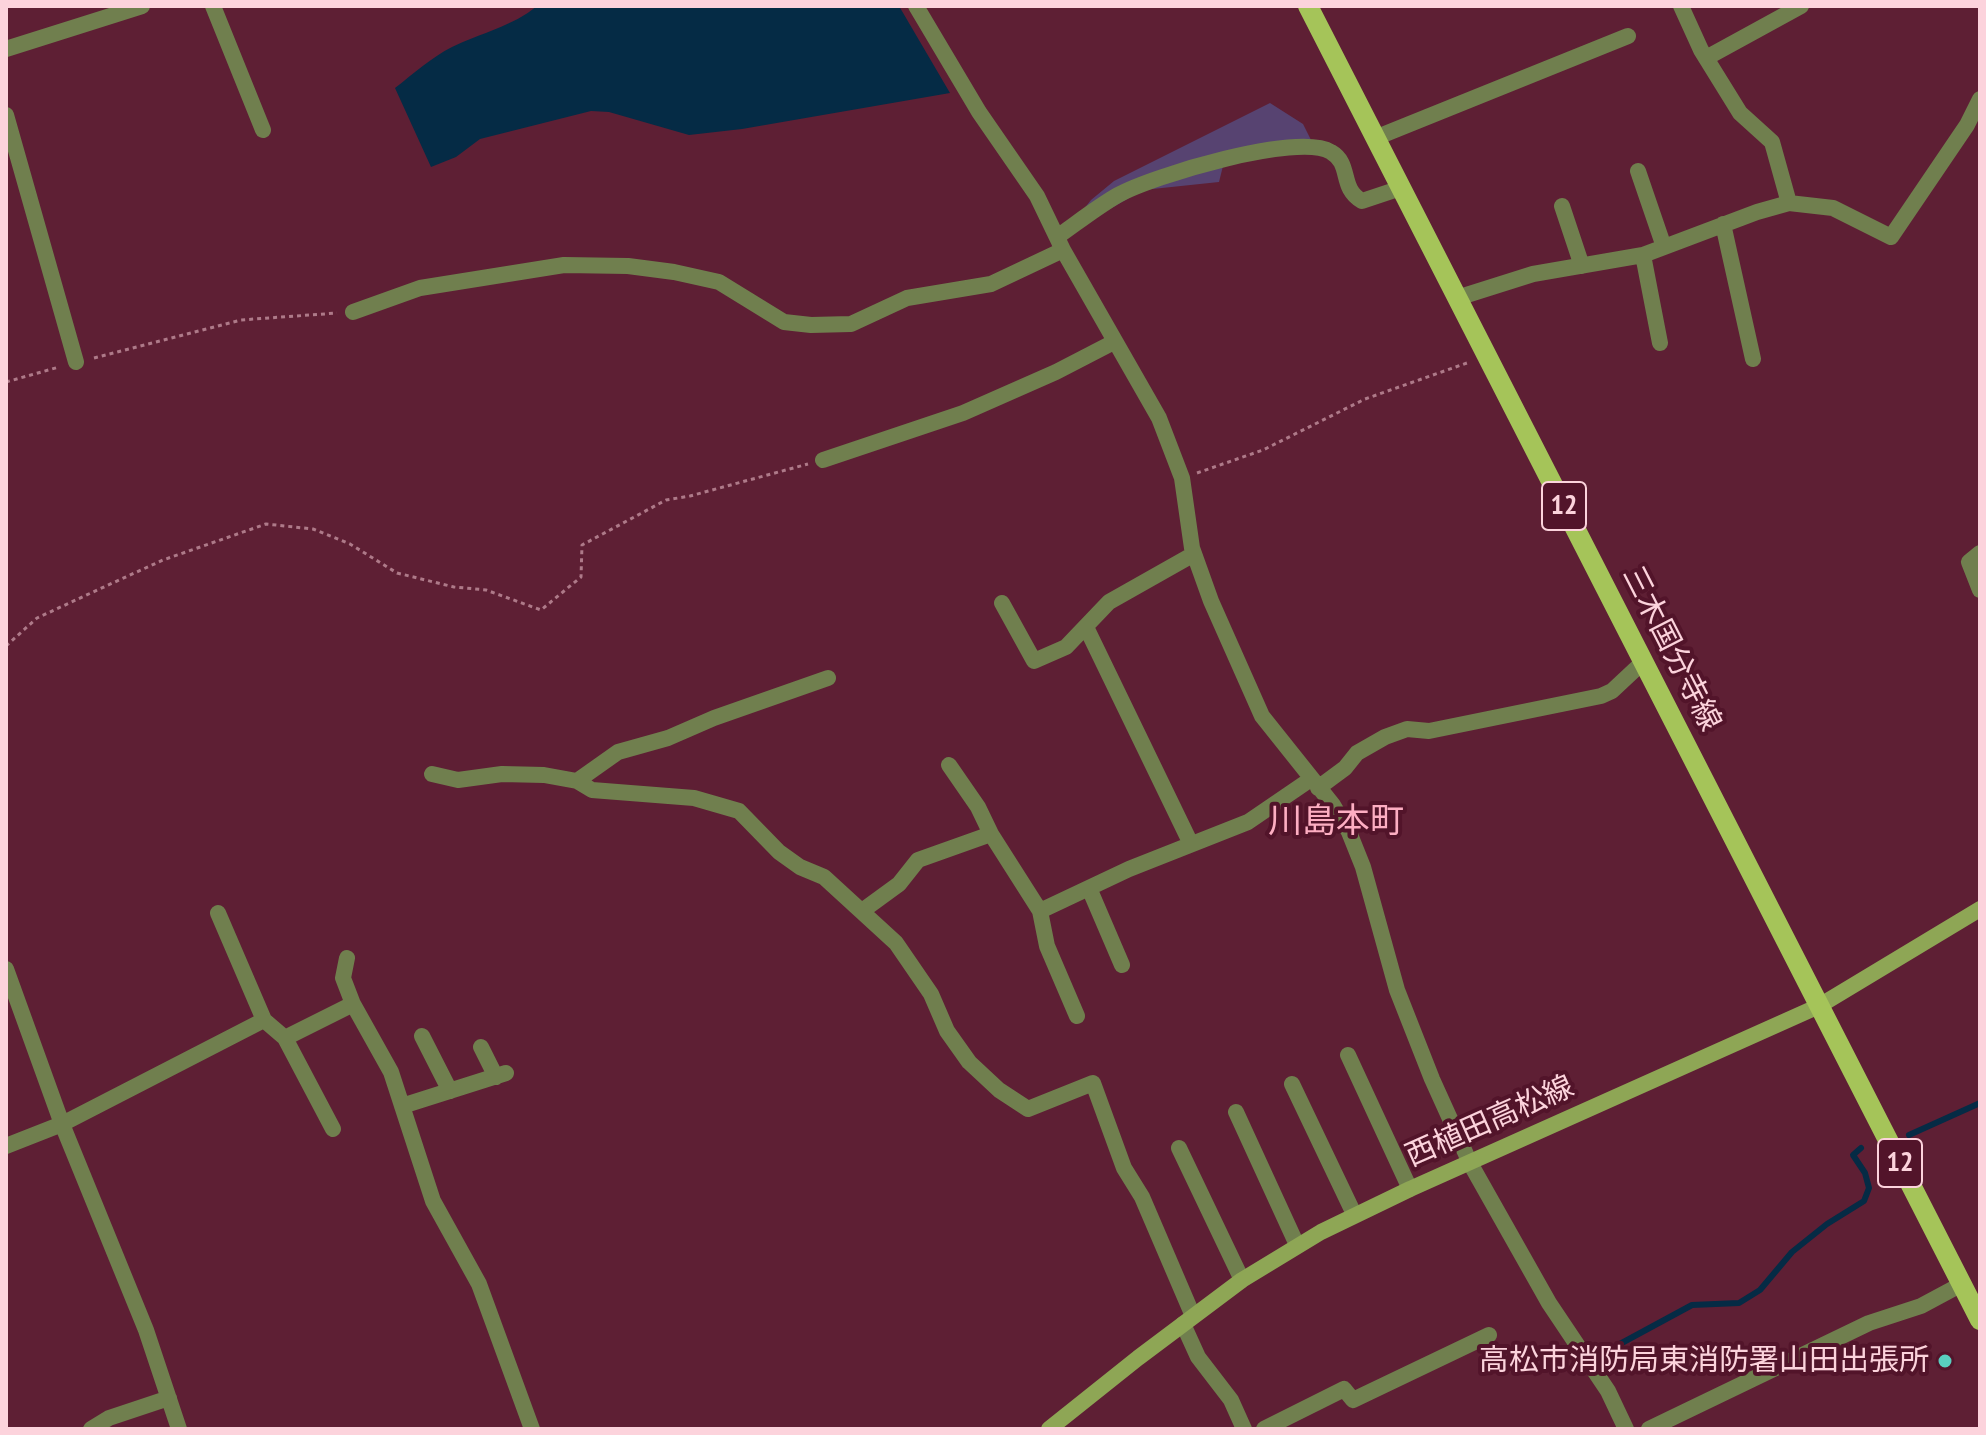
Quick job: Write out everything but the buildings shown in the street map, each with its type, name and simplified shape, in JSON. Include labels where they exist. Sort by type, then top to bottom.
[{"type":"main road","name":"三木国分寺線","points":[[1308,6],[1980,1320]]},
{"type":"main road","name":"西植田高松線","points":[[1049,1429],[1188,1320],[1297,1245],[1354,1214],[1819,1006],[1980,909]]},
{"type":"street","points":[[6,49],[142,6]]},
{"type":"street","points":[[213,6],[263,130]]},
{"type":"street","points":[[1681,6],[1706,58],[1740,113],[1772,142],[1789,203]]},
{"type":"street","points":[[1706,58],[1801,6]]},
{"type":"street","points":[[923,9],[979,112],[1037,196],[1060,244],[1159,418],[1182,478],[1194,554],[1211,601],[1262,716],[1333,805],[1349,832],[1363,867],[1397,990],[1470,1163],[1549,1303],[1608,1391],[1626,1429]]},
{"type":"street","points":[[1375,138],[1628,36]]},
{"type":"street","points":[[1457,298],[1533,274],[1643,255],[1789,203],[1833,208],[1891,237],[1967,125],[1980,99]]},
{"type":"street","points":[[6,115],[76,362]]},
{"type":"street","points":[[353,312],[420,288],[564,265],[628,266],[719,282],[784,322],[851,324],[907,298],[991,284],[1060,244],[1118,195],[1159,177],[1270,150],[1308,147],[1328,149],[1336,155],[1344,165],[1346,184],[1353,196],[1362,201],[1401,188]]},
{"type":"street","points":[[1638,171],[1664,247]]},
{"type":"street","points":[[1562,206],[1582,266]]},
{"type":"street","points":[[1723,224],[1753,359]]},
{"type":"street","points":[[1643,255],[1660,343]]},
{"type":"street","points":[[823,460],[963,413],[1056,372],[1114,342]]},
{"type":"street","points":[[1980,553],[1969,562],[1980,590]]},
{"type":"street","points":[[1002,603],[1034,661],[1066,647],[1109,602],[1194,554]]},
{"type":"street","points":[[1086,627],[1191,844]]},
{"type":"street","points":[[1040,911],[1248,822],[1345,768],[1357,753],[1385,737],[1407,729],[1429,731],[1601,696],[1612,691],[1643,662]]},
{"type":"street","points":[[577,781],[618,752],[668,738],[714,718],[828,678]]},
{"type":"street","points":[[949,765],[1040,911],[1047,946],[1077,1016]]},
{"type":"street","points":[[432,774],[458,780],[502,774],[544,775],[577,781],[592,790],[694,798],[739,811],[779,852],[800,867],[824,877],[896,943],[931,994],[947,1031],[969,1062],[999,1090],[1028,1109],[1093,1083],[1124,1168],[1142,1197],[1188,1320],[1198,1357],[1231,1400],[1244,1429]]},
{"type":"street","points":[[862,911],[899,884],[918,860],[991,834]]},
{"type":"street","points":[[1089,888],[1122,965]]},
{"type":"street","points":[[218,913],[264,1020],[285,1038],[333,1129]]},
{"type":"street","points":[[347,958],[343,978],[353,1004],[391,1072],[433,1201],[479,1284],[532,1429]]},
{"type":"street","points":[[6,969],[62,1124],[123,1270],[179,1429]]},
{"type":"street","points":[[285,1038],[353,1004]]},
{"type":"street","points":[[6,1146],[62,1124],[264,1020]]},
{"type":"street","points":[[422,1036],[450,1091]]},
{"type":"street","points":[[402,1106],[501,1075],[481,1047]]},
{"type":"street","points":[[1348,1055],[1410,1189]]},
{"type":"street","points":[[1292,1084],[1354,1214]]},
{"type":"street","points":[[1236,1112],[1297,1245]]},
{"type":"street","points":[[1179,1148],[1242,1280]]},
{"type":"street","points":[[1649,1429],[1869,1323],[1921,1306],[1962,1284]]},
{"type":"street","points":[[1264,1429],[1344,1389],[1353,1400],[1489,1335]]},
{"type":"street","points":[[91,1429],[109,1418],[169,1398]]},
{"type":"path","points":[[6,382],[241,320],[353,312]]},
{"type":"path","points":[[1182,478],[1263,450],[1365,399],[1423,377],[1455,369],[1486,353]]},
{"type":"path","points":[[6,646],[37,618],[92,592],[163,560],[266,524],[313,529],[350,544],[397,573],[454,587],[486,590],[541,610],[581,577],[582,545],[666,500],[823,460]]},
{"type":"shaded area","points":[[1270,103],[1303,124],[1312,142],[1226,154],[1219,182],[1143,190],[1108,210],[1076,219],[1091,200],[1114,181]]},
{"type":"water","points":[[537,6],[899,6],[950,93],[742,129],[689,135],[609,112],[591,111],[480,139],[456,157],[431,167],[395,88],[445,51],[507,24]]},
{"type":"waterway","points":[[1909,1135],[1980,1103]]},
{"type":"waterway","points":[[1594,1358],[1692,1305],[1739,1303],[1760,1290],[1792,1252],[1827,1224],[1864,1201],[1869,1188],[1865,1173],[1853,1155],[1861,1148]]},
{"type":"place","name":"高松市消防局東消防署山田出張所","points":[[1945,1361]]},
{"type":"district","name":"川島本町","points":[[1336,822]]}]
